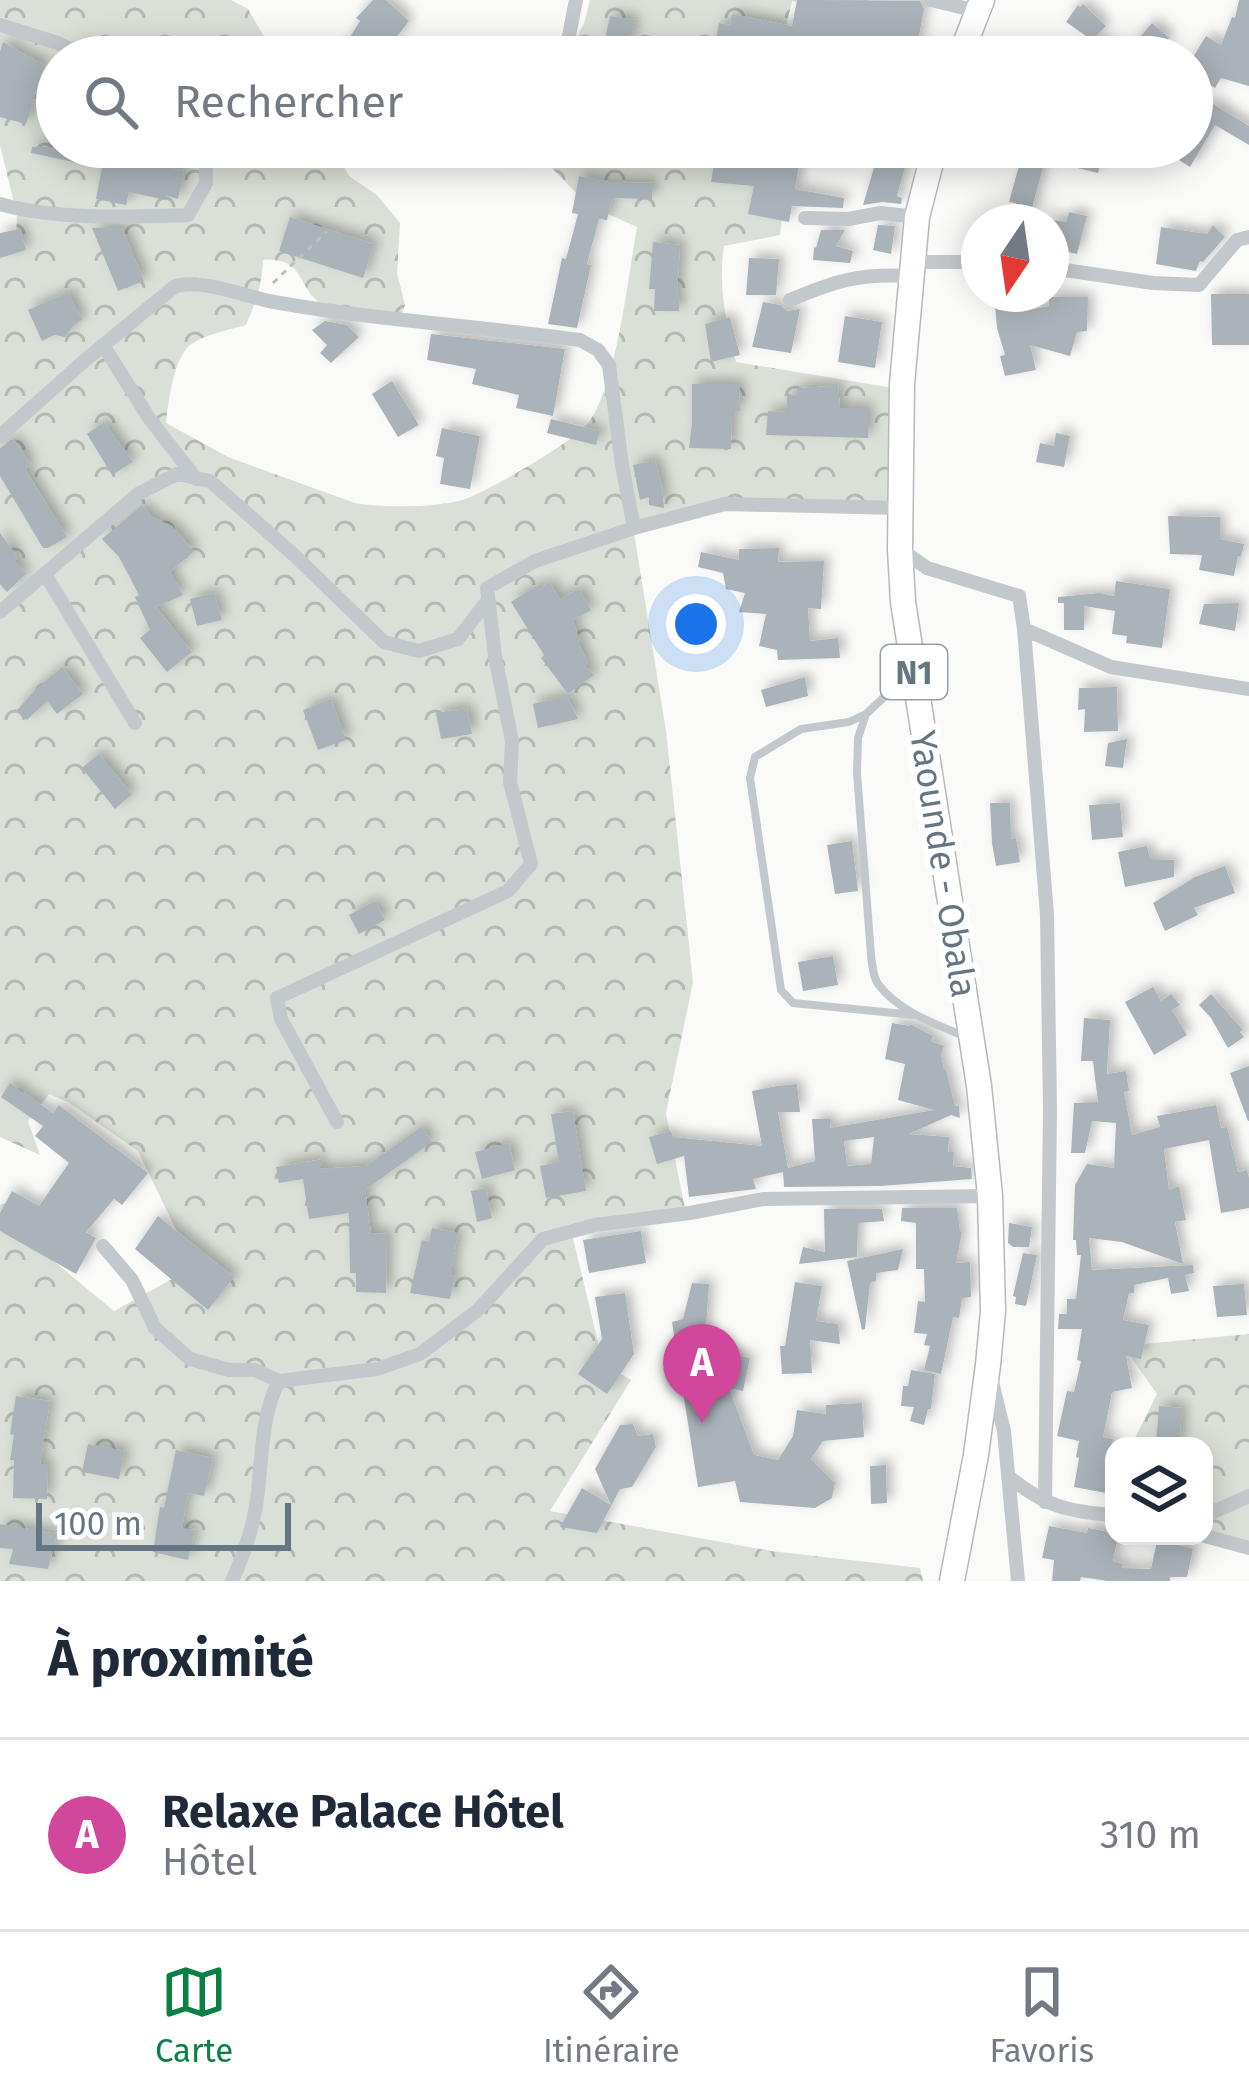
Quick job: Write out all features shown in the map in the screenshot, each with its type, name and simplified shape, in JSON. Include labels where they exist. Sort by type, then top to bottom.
[{"type":"highway","points":[[967,36],[980,5]]},
{"type":"highway","name":"Yaounde - Obala","points":[[930,168],[917,218],[902,384],[900,549],[903,602],[991,1196],[993,1311],[976,1455],[952,1581]]},
{"type":"street","points":[[569,36],[576,0]]},
{"type":"street","points":[[931,0],[980,5]]},
{"type":"street","points":[[0,25],[36,37]]},
{"type":"street","points":[[0,204],[128,218],[188,214],[206,183],[206,168]]},
{"type":"street","points":[[805,218],[848,219],[881,213],[917,218]]},
{"type":"street","points":[[1069,271],[1199,285],[1237,240],[1249,237]]},
{"type":"street","points":[[790,300],[844,278],[961,264]]},
{"type":"street","points":[[0,436],[103,345],[186,282],[269,302],[580,340],[598,350],[609,365],[634,528]]},
{"type":"street","points":[[103,345],[149,418],[196,478]]},
{"type":"street","points":[[0,612],[138,494],[177,474],[210,482],[384,642],[419,651],[458,639],[488,600]]},
{"type":"street","points":[[337,1122],[281,1019],[277,998],[508,890],[531,864],[510,782],[512,740],[487,587],[535,560],[725,504],[900,508]]},
{"type":"street","points":[[900,549],[927,568],[1019,596],[1047,915],[1050,1109],[1045,1502]]},
{"type":"street","points":[[45,574],[135,723]]},
{"type":"street","points":[[1024,629],[1111,667],[1249,689]]},
{"type":"street","points":[[103,1246],[132,1280],[155,1328],[190,1359],[229,1370],[255,1370],[278,1381],[377,1369],[420,1354],[478,1310],[544,1239],[595,1225],[764,1199],[991,1196]]},
{"type":"street","points":[[988,1365],[1004,1431],[1018,1581]]},
{"type":"street","points":[[232,1581],[246,1550],[278,1381]]},
{"type":"street","points":[[1008,1476],[1037,1499],[1079,1513],[1105,1514]]},
{"type":"street","points":[[1213,1512],[1249,1496]]},
{"type":"street","points":[[1213,1538],[1249,1548]]},
{"type":"lane","points":[[914,670],[866,714],[849,722],[801,729],[754,757],[750,778],[781,990],[794,1004],[914,1015]]},
{"type":"lane","points":[[866,714],[858,738],[857,773],[875,981],[914,1015],[971,1040]]},
{"type":"path","points":[[269,302],[270,286],[328,231]]},
{"type":"green space","points":[[0,0],[231,0],[248,9],[264,36],[36,36],[36,168],[345,168],[377,195],[400,223],[397,273],[405,305],[399,321],[330,308],[311,295],[289,264],[263,260],[246,325],[208,336],[184,352],[166,423],[228,457],[355,503],[379,506],[465,499],[567,441],[589,422],[599,405],[614,357],[637,227],[588,205],[552,168],[788,168],[780,235],[724,246],[726,319],[736,362],[905,390],[899,501],[725,504],[634,533],[666,731],[693,982],[666,1113],[685,1209],[571,1230],[603,1363],[631,1380],[550,1511],[771,1551],[920,1568],[923,1581],[0,1581],[0,1205],[13,1201],[11,1226],[114,1311],[194,1267],[138,1151],[68,1102],[49,1094],[28,1121],[40,1155],[0,1137],[0,256],[16,240],[17,215],[0,145]]},
{"type":"green space","points":[[590,0],[869,0],[868,12],[792,1],[784,36],[577,36]]},
{"type":"green space","points":[[1249,1334],[1249,1546],[1213,1536],[1213,1437],[1136,1437],[1157,1394],[1123,1346]]},
{"type":"building","points":[[373,0],[386,0],[409,21],[397,36],[351,36],[360,21],[356,18]]},
{"type":"building","points":[[797,0],[920,1],[924,9],[919,36],[717,36],[719,23],[730,25],[732,14],[792,26]]},
{"type":"building","points":[[1239,0],[1249,0],[1249,86],[1221,78],[1215,88],[1213,40],[1221,45]]},
{"type":"building","points":[[1083,4],[1106,26],[1096,36],[1086,36],[1066,22]]},
{"type":"building","points":[[610,16],[635,20],[631,36],[606,36]]},
{"type":"building","points":[[1152,23],[1167,36],[1141,36]]},
{"type":"building","points":[[3,42],[36,61],[36,91],[26,124],[0,117]]},
{"type":"building","points":[[1213,104],[1249,126],[1249,145],[1215,125],[1213,128]]},
{"type":"building","points":[[102,168],[184,171],[178,199],[129,192],[126,205],[96,199]]},
{"type":"building","points":[[713,168],[798,168],[795,189],[844,198],[843,208],[792,206],[789,222],[748,214],[754,186],[711,182]]},
{"type":"building","points":[[874,168],[905,168],[897,196],[901,204],[863,205]]},
{"type":"building","points":[[1018,168],[1043,168],[1033,204],[1009,202]]},
{"type":"building","points":[[579,176],[653,183],[652,199],[612,198],[607,220],[599,219],[577,328],[548,324],[562,258],[566,259],[578,214],[572,213]]},
{"type":"building","points":[[1069,212],[1087,216],[1077,254],[1069,252]]},
{"type":"building","points":[[290,217],[374,244],[363,278],[279,251]]},
{"type":"building","points":[[878,225],[895,226],[891,254],[873,250]]},
{"type":"building","points":[[1213,225],[1225,237],[1196,271],[1156,264],[1161,227],[1207,234]]},
{"type":"building","points":[[92,228],[122,228],[144,281],[118,291]]},
{"type":"building","points":[[20,229],[26,250],[0,258],[0,233]]},
{"type":"building","points":[[821,230],[845,230],[836,246],[853,251],[850,263],[813,260]]},
{"type":"building","points":[[653,242],[680,245],[679,311],[654,311],[655,289],[649,289]]},
{"type":"building","points":[[749,258],[779,259],[776,295],[746,295]]},
{"type":"building","points":[[68,292],[82,320],[65,337],[54,335],[42,341],[28,310]]},
{"type":"building","points":[[1211,294],[1249,294],[1249,345],[1212,345]]},
{"type":"building","points":[[1069,297],[1088,297],[1087,331],[1077,332],[1070,356],[1030,345],[1036,370],[1005,376],[996,312],[1069,312]]},
{"type":"building","points":[[763,302],[787,311],[800,309],[791,353],[752,347]]},
{"type":"building","points":[[845,316],[882,322],[875,368],[838,362]]},
{"type":"building","points":[[730,317],[740,355],[711,362],[705,324]]},
{"type":"building","points":[[325,321],[347,325],[359,337],[331,363],[320,353],[327,345],[312,330]]},
{"type":"building","points":[[431,334],[565,349],[553,416],[516,408],[519,395],[472,384],[476,369],[427,360]]},
{"type":"building","points":[[392,381],[419,425],[398,437],[372,394]]},
{"type":"building","points":[[692,384],[739,384],[740,411],[732,411],[731,449],[689,448]]},
{"type":"building","points":[[838,386],[840,408],[868,408],[868,438],[766,435],[768,411],[787,412],[787,393],[796,396],[797,388]]},
{"type":"building","points":[[551,419],[600,431],[596,445],[547,433]]},
{"type":"building","points":[[104,422],[133,462],[112,475],[87,434]]},
{"type":"building","points":[[442,428],[480,436],[470,489],[440,484],[444,458],[436,456]]},
{"type":"building","points":[[1056,433],[1070,436],[1064,467],[1036,462],[1040,443],[1054,446]]},
{"type":"building","points":[[14,439],[31,465],[25,469],[67,537],[48,548],[43,548],[0,476],[0,448]]},
{"type":"building","points":[[655,460],[664,508],[649,505],[649,497],[640,500],[633,465]]},
{"type":"building","points":[[142,505],[152,517],[172,526],[194,551],[170,572],[183,595],[156,607],[192,652],[167,672],[140,638],[150,630],[135,597],[139,595],[119,557],[102,539]]},
{"type":"building","points":[[1168,516],[1220,517],[1220,539],[1244,544],[1234,576],[1199,570],[1202,555],[1170,554]]},
{"type":"building","points":[[0,533],[26,574],[7,592],[0,584]]},
{"type":"building","points":[[779,548],[778,562],[824,561],[821,609],[808,608],[810,641],[838,638],[840,658],[778,660],[777,650],[759,646],[766,614],[739,612],[745,593],[726,589],[723,573],[698,567],[701,552],[739,560],[739,549]]},
{"type":"building","points":[[1116,581],[1170,589],[1162,648],[1126,643],[1127,636],[1112,634],[1115,611],[1084,606],[1084,630],[1064,630],[1064,603],[1058,603],[1058,597],[1114,596]]},
{"type":"building","points":[[549,582],[560,599],[579,589],[591,610],[573,620],[588,663],[585,666],[594,675],[568,694],[541,658],[544,655],[511,602]]},
{"type":"building","points":[[214,593],[222,620],[197,626],[190,599]]},
{"type":"building","points":[[1239,603],[1235,631],[1199,624],[1204,604]]},
{"type":"building","points":[[62,667],[83,694],[57,714],[47,701],[27,720],[17,710]]},
{"type":"building","points":[[805,677],[808,696],[766,707],[761,690]]},
{"type":"building","points":[[1117,687],[1118,731],[1084,732],[1079,688]]},
{"type":"building","points":[[567,696],[578,719],[538,728],[533,704]]},
{"type":"building","points":[[331,699],[346,740],[318,750],[303,710]]},
{"type":"building","points":[[467,708],[472,734],[441,739],[436,713]]},
{"type":"building","points":[[1127,739],[1123,768],[1105,766],[1108,743]]},
{"type":"building","points":[[99,754],[132,794],[115,809],[82,768]]},
{"type":"building","points":[[990,803],[1010,803],[1011,839],[1016,838],[1020,862],[996,866]]},
{"type":"building","points":[[1120,803],[1123,837],[1092,840],[1089,805]]},
{"type":"building","points":[[852,841],[858,891],[835,894],[827,845]]},
{"type":"building","points":[[1147,846],[1150,859],[1174,860],[1174,877],[1125,887],[1118,852]]},
{"type":"building","points":[[1225,866],[1235,893],[1194,908],[1198,915],[1165,931],[1153,903],[1195,877]]},
{"type":"building","points":[[375,901],[385,920],[359,934],[349,915]]},
{"type":"building","points":[[833,956],[838,985],[803,991],[798,962]]},
{"type":"building","points":[[1153,987],[1161,1001],[1171,994],[1180,1005],[1172,1010],[1187,1035],[1154,1055],[1125,1002]]},
{"type":"building","points":[[1211,994],[1243,1030],[1244,1037],[1228,1048],[1199,1005]]},
{"type":"building","points":[[1084,1018],[1110,1020],[1107,1074],[1126,1071],[1129,1091],[1124,1092],[1132,1135],[1160,1127],[1157,1116],[1216,1105],[1238,1172],[1247,1170],[1249,1178],[1249,1208],[1221,1213],[1209,1140],[1164,1149],[1169,1190],[1179,1186],[1186,1220],[1175,1222],[1183,1264],[1122,1242],[1089,1238],[1092,1270],[1193,1265],[1194,1273],[1185,1275],[1189,1291],[1171,1294],[1168,1278],[1134,1285],[1134,1293],[1129,1293],[1123,1320],[1149,1325],[1141,1359],[1126,1356],[1132,1388],[1112,1392],[1103,1437],[1105,1493],[1074,1487],[1079,1441],[1057,1436],[1067,1391],[1074,1392],[1081,1361],[1077,1360],[1082,1329],[1058,1329],[1059,1314],[1067,1314],[1067,1299],[1076,1299],[1081,1255],[1073,1240],[1075,1185],[1087,1164],[1114,1168],[1116,1123],[1092,1121],[1085,1153],[1071,1153],[1074,1103],[1098,1102],[1093,1061],[1081,1061]]},
{"type":"building","points":[[892,1023],[910,1024],[944,1046],[944,1070],[960,1118],[951,1115],[909,1134],[949,1137],[953,1166],[971,1168],[972,1179],[784,1187],[783,1172],[753,1179],[756,1189],[689,1197],[684,1156],[657,1164],[649,1137],[671,1131],[673,1137],[762,1146],[752,1091],[777,1086],[797,1084],[800,1112],[778,1112],[788,1168],[815,1161],[812,1119],[831,1119],[830,1128],[934,1110],[898,1100],[905,1064],[885,1059]],"holes":[[[874,1137],[871,1164],[847,1166],[844,1141]]]},
{"type":"building","points":[[1249,1066],[1249,1121],[1248,1121],[1230,1073]]},
{"type":"building","points":[[10,1083],[53,1113],[59,1105],[148,1173],[122,1205],[114,1199],[86,1232],[96,1238],[76,1274],[0,1231],[0,1213],[12,1191],[39,1206],[69,1163],[35,1136],[43,1126],[1,1097]]},
{"type":"building","points":[[573,1111],[586,1191],[546,1198],[540,1166],[559,1162],[551,1114]]},
{"type":"building","points":[[421,1127],[432,1142],[365,1190],[371,1233],[387,1234],[386,1293],[356,1292],[356,1273],[350,1273],[349,1213],[309,1219],[303,1179],[279,1183],[276,1167],[324,1159],[318,1169],[366,1166]]},
{"type":"building","points":[[509,1143],[515,1170],[482,1179],[475,1152]]},
{"type":"building","points":[[486,1188],[492,1218],[477,1222],[471,1191]]},
{"type":"building","points":[[902,1208],[957,1208],[962,1232],[956,1263],[970,1262],[971,1297],[962,1298],[959,1318],[953,1317],[941,1374],[924,1370],[930,1346],[924,1345],[927,1334],[914,1333],[918,1301],[925,1302],[924,1269],[916,1269],[916,1223],[901,1221]]},
{"type":"building","points":[[824,1209],[882,1209],[884,1221],[858,1223],[857,1257],[799,1264],[803,1247],[825,1252]]},
{"type":"building","points":[[158,1216],[234,1277],[208,1310],[135,1249]]},
{"type":"building","points":[[1009,1223],[1032,1227],[1029,1247],[1008,1243]]},
{"type":"building","points":[[432,1228],[458,1233],[450,1299],[410,1293],[422,1240],[429,1242]]},
{"type":"building","points":[[641,1231],[646,1263],[589,1273],[583,1240]]},
{"type":"building","points":[[903,1249],[898,1270],[876,1273],[876,1281],[870,1283],[862,1330],[847,1261]]},
{"type":"building","points":[[1023,1253],[1037,1255],[1026,1306],[1015,1304],[1013,1296]]},
{"type":"building","points":[[795,1282],[822,1286],[816,1321],[838,1324],[840,1344],[810,1340],[812,1373],[782,1374],[780,1346],[785,1346]]},
{"type":"building","points":[[692,1283],[709,1284],[706,1328],[710,1350],[750,1358],[743,1391],[729,1388],[754,1455],[778,1460],[793,1436],[797,1410],[826,1414],[826,1405],[862,1403],[864,1437],[823,1441],[811,1459],[835,1483],[832,1498],[815,1508],[740,1502],[735,1481],[698,1487],[672,1322],[683,1319]]},
{"type":"building","points":[[1244,1284],[1247,1315],[1217,1317],[1213,1286]]},
{"type":"building","points":[[625,1293],[634,1354],[607,1394],[578,1374],[602,1339],[595,1297]]},
{"type":"building","points":[[911,1370],[935,1374],[924,1425],[910,1421],[914,1407],[901,1406]]},
{"type":"building","points":[[16,1396],[50,1401],[40,1464],[48,1464],[47,1499],[13,1498],[14,1460],[10,1460],[14,1435],[10,1434]]},
{"type":"building","points":[[1159,1406],[1182,1408],[1180,1437],[1157,1437]]},
{"type":"building","points":[[633,1424],[638,1436],[653,1434],[656,1447],[632,1487],[620,1489],[597,1533],[560,1527],[582,1488],[611,1505],[595,1469],[620,1425]]},
{"type":"building","points":[[88,1444],[125,1451],[119,1479],[82,1472]]},
{"type":"building","points":[[176,1450],[213,1458],[204,1496],[188,1493],[182,1528],[195,1530],[188,1560],[153,1552]]},
{"type":"building","points":[[886,1465],[887,1503],[871,1504],[870,1466]]},
{"type":"building","points":[[0,1524],[57,1534],[48,1569],[9,1564],[13,1549],[0,1548]]},
{"type":"building","points":[[1049,1526],[1105,1531],[1105,1545],[1116,1545],[1113,1561],[1123,1564],[1122,1568],[1151,1569],[1156,1545],[1193,1549],[1187,1577],[1170,1577],[1170,1581],[1081,1577],[1080,1581],[1052,1581],[1054,1560],[1042,1558]]},
{"type":"place","name":"Relaxe Palace Hôtel","points":[[702,1423]]}]
